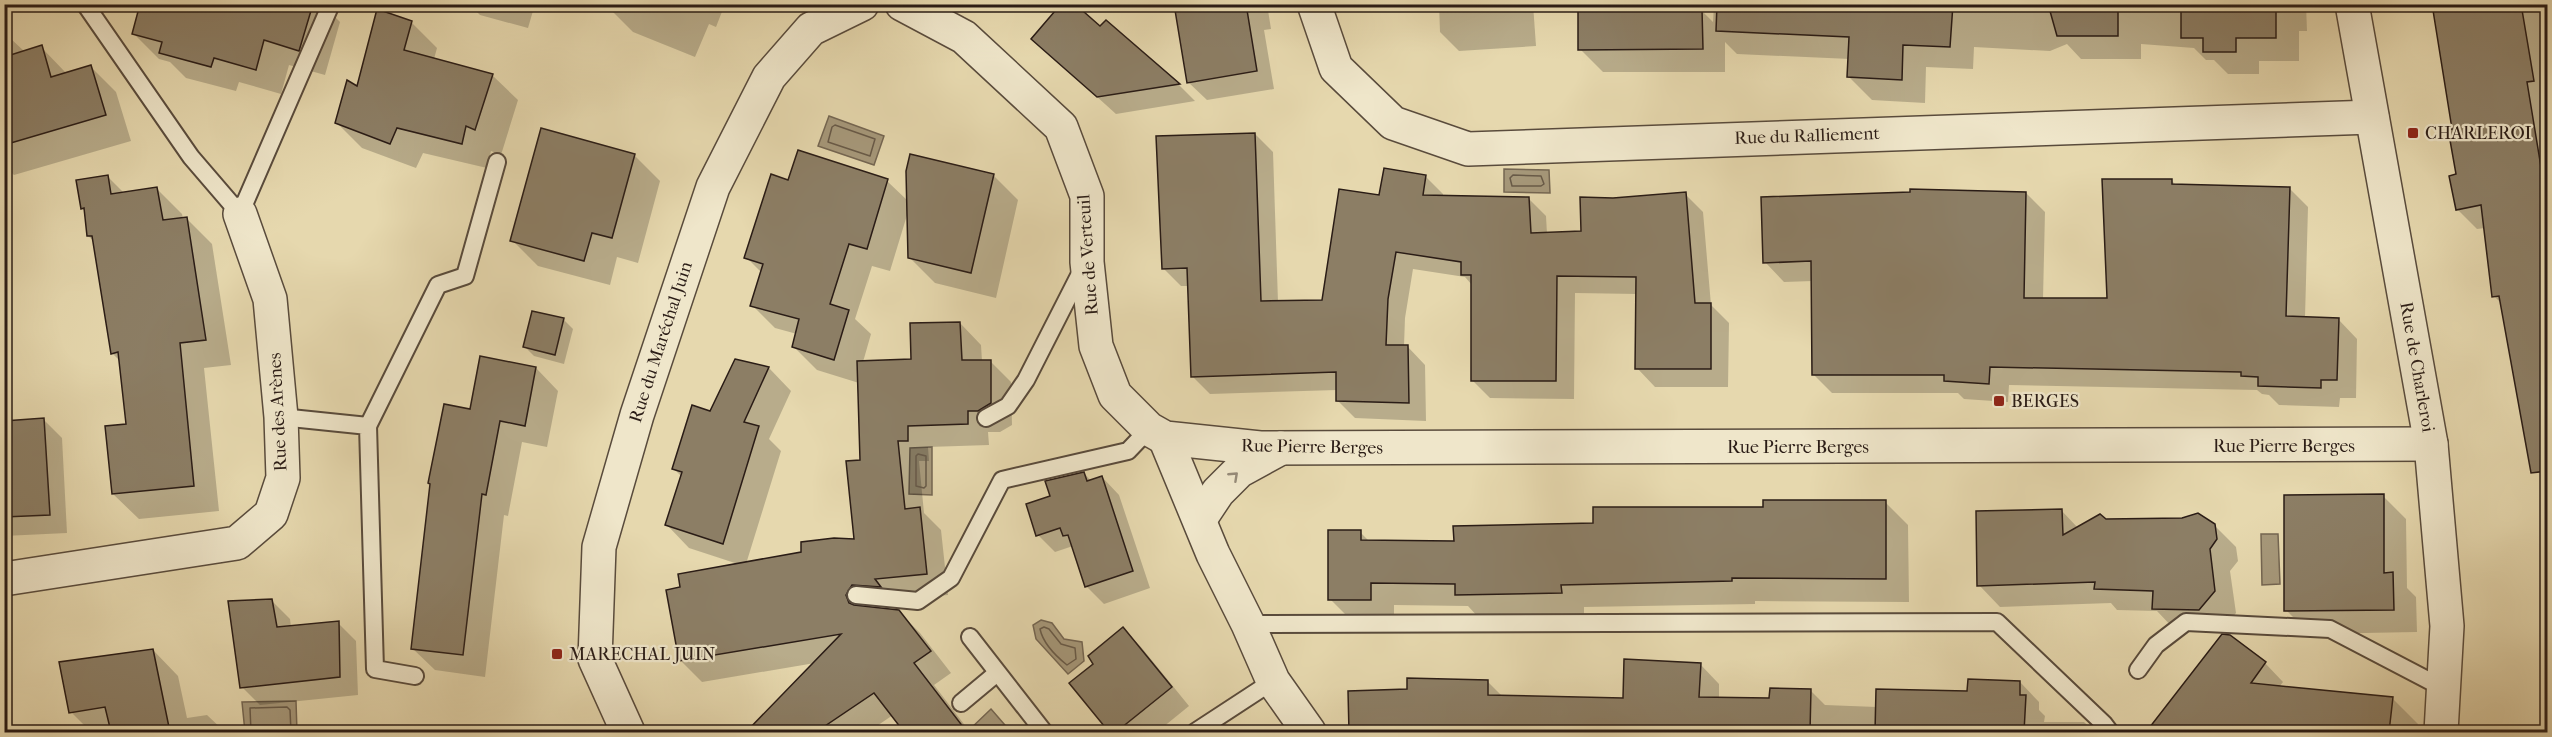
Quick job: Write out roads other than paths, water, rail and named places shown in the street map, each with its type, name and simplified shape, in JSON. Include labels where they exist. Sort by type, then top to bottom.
[{"type":"street","name":"Rue du Maréchal Juin","points":[[628,732],[595,659],[599,547],[637,415],[713,187],[769,77],[811,29],[862,4]]},
{"type":"street","name":"Rue de Verteuil","points":[[902,4],[964,37],[1061,127],[1087,196],[1087,261],[1096,346],[1115,394],[1157,433],[1200,519],[1213,554],[1273,681],[1309,732]]},
{"type":"street","name":"Rue du Ralliement","points":[[1314,4],[1336,68],[1393,123],[1468,149],[2372,117]]},
{"type":"street","name":"Rue de Charleroi","points":[[2352,4],[2431,444],[2447,626],[2441,732]]},
{"type":"street","name":"Rue des Arènes","points":[[4,579],[237,543],[272,514],[283,478],[281,417],[270,299],[240,214]]},
{"type":"street","name":"Rue Pierre Berges","points":[[1157,433],[1260,448],[2431,444]]},
{"type":"street","points":[[1200,519],[1218,492],[1239,471],[1281,448]]},
{"type":"lane","points":[[85,4],[191,157],[240,214],[331,4]]},
{"type":"lane","points":[[416,676],[375,669],[368,426],[438,285],[465,276],[497,162]]},
{"type":"lane","points":[[986,418],[1008,406],[1026,380],[1087,261]]},
{"type":"lane","points":[[281,417],[368,426]]},
{"type":"lane","points":[[856,595],[918,601],[951,578],[1002,480],[1128,451],[1157,433]]},
{"type":"lane","points":[[1248,624],[1997,622],[2044,664],[2110,732]]},
{"type":"lane","points":[[2138,670],[2156,645],[2186,622],[2330,629],[2443,688]]},
{"type":"lane","points":[[970,638],[1044,732]]},
{"type":"lane","points":[[961,703],[997,673]]},
{"type":"lane","points":[[1195,732],[1273,681]]},
{"type":"water","points":[[829,116],[884,136],[874,165],[818,146]]},
{"type":"water","points":[[1504,169],[1549,170],[1550,193],[1504,192]]},
{"type":"water","points":[[932,447],[932,495],[909,494],[910,448]]},
{"type":"water","points":[[2261,534],[2278,534],[2280,584],[2262,585]]},
{"type":"water","points":[[1041,620],[1052,623],[1064,639],[1082,642],[1084,661],[1068,674],[1036,639],[1033,625]]},
{"type":"water","points":[[296,701],[297,732],[245,732],[242,702]]},
{"type":"water","points":[[991,709],[1011,732],[967,732]]},
{"type":"place","name":"CHARLEROI","points":[[2413,133]]},
{"type":"place","name":"BERGES","points":[[1999,401]]},
{"type":"place","name":"MARECHAL JUIN","points":[[557,654]]}]
